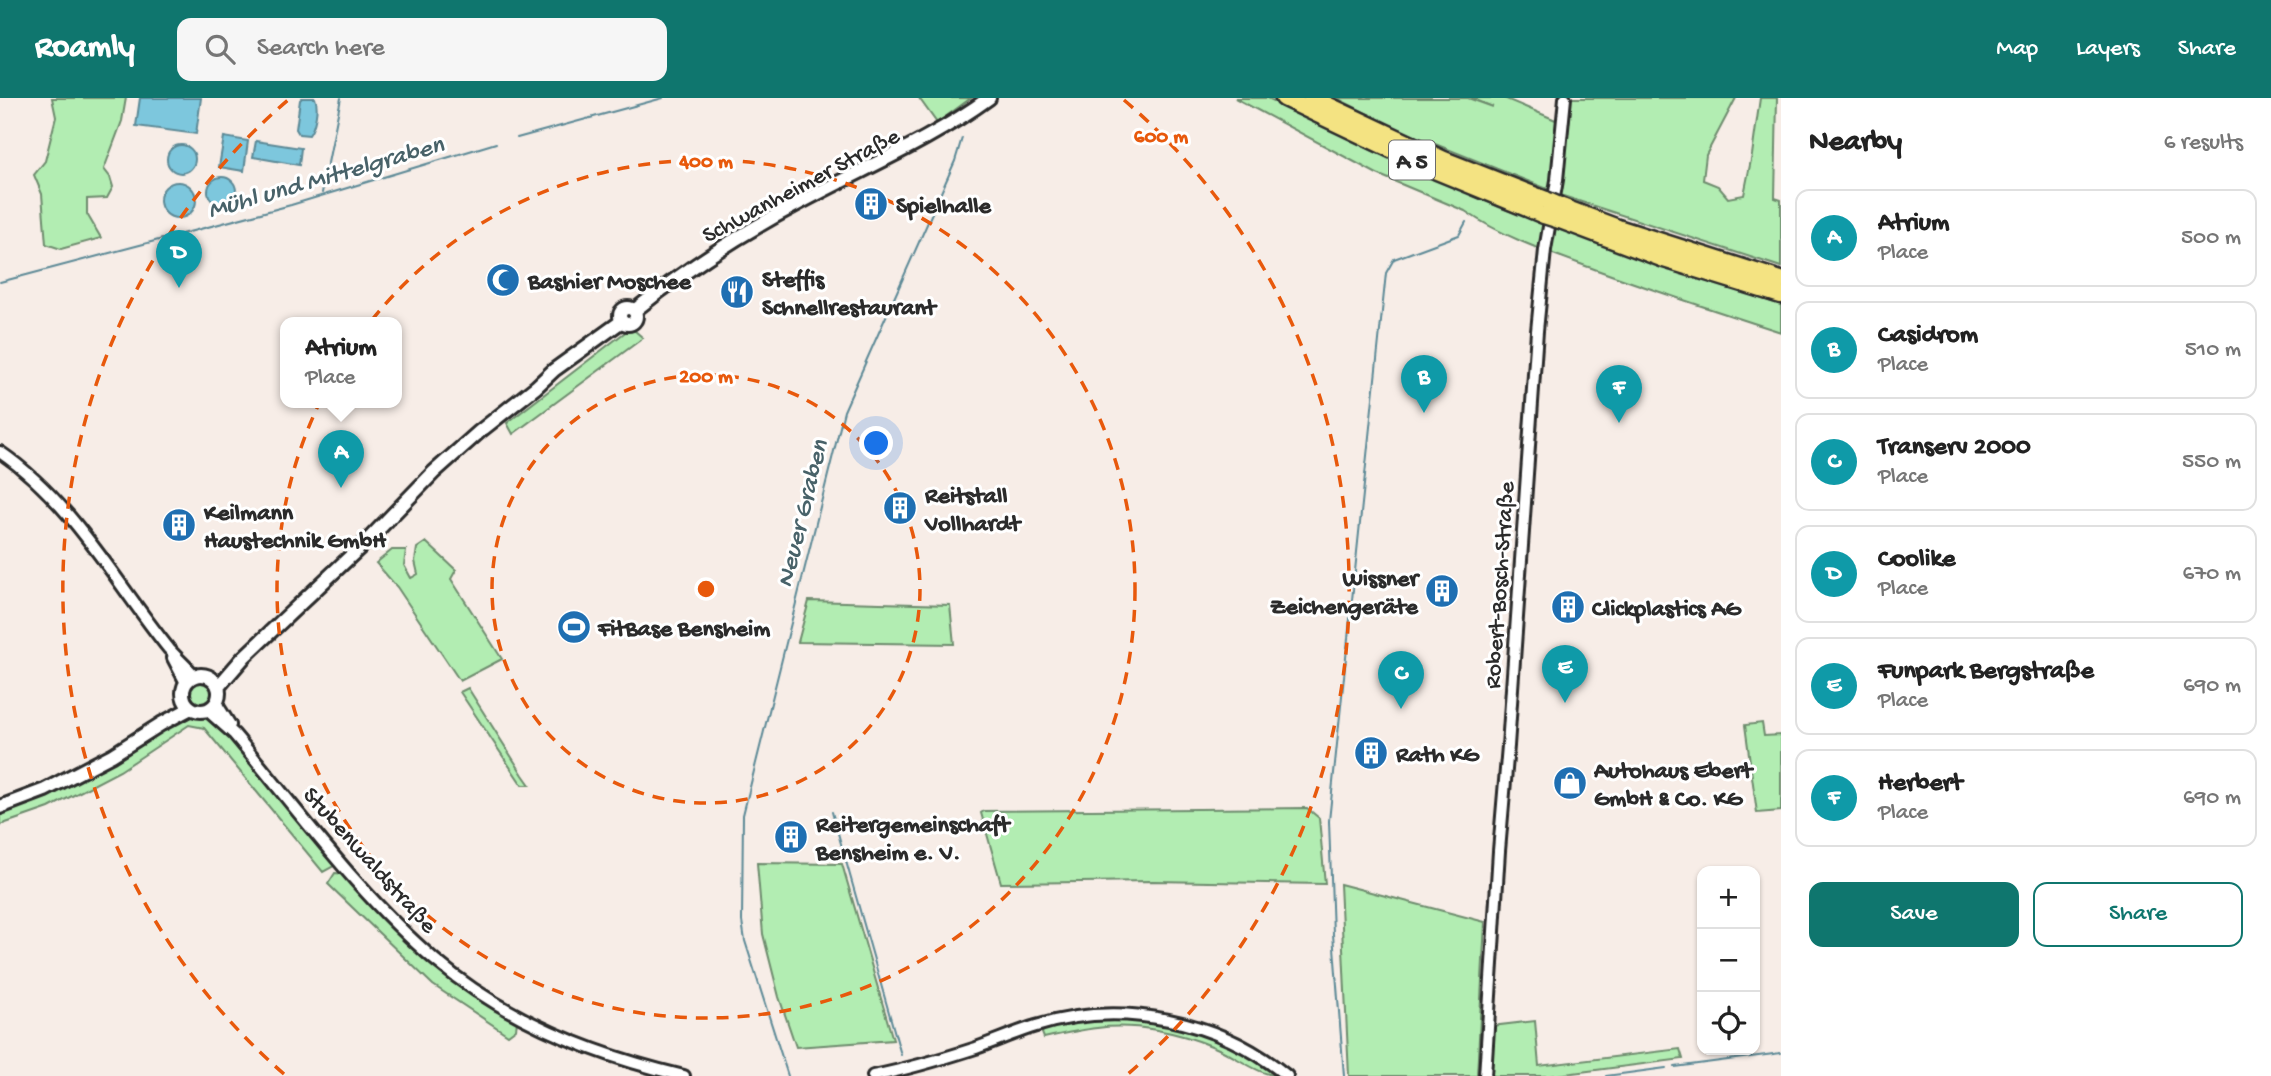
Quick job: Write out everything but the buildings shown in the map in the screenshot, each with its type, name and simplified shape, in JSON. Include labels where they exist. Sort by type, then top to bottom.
[{"type":"highway","name":"A 5","points":[[1284,98],[1437,171],[1545,207]]},
{"type":"highway","name":"A 5","points":[[1312,98],[1545,207],[1664,259],[1781,295]]},
{"type":"highway","name":"A 5","points":[[1561,214],[1781,280]]},
{"type":"main road","name":"Schwanheimer Straße","points":[[215,683],[435,472],[554,370],[622,321],[627,324],[634,322],[635,311],[700,261],[804,200],[920,143],[989,98]]},
{"type":"main road","points":[[206,676],[215,683],[219,692],[212,707],[196,710],[187,704],[183,693],[191,679],[206,676]]},
{"type":"main road","points":[[0,807],[45,790],[112,755],[187,704]]},
{"type":"street","name":"Robert-Bosch-Straße","points":[[1485,1076],[1536,331],[1545,250],[1557,180],[1564,98]]},
{"type":"street","points":[[0,452],[27,473],[63,509],[191,679]]},
{"type":"street","name":"Stubenwaldstraße","points":[[212,707],[363,889],[391,920],[438,962],[501,1006],[561,1038],[629,1063],[684,1076]]},
{"type":"street","points":[[873,1076],[908,1069],[1037,1026],[1068,1019],[1115,1015],[1173,1020],[1205,1029],[1256,1053],[1287,1076]]},
{"type":"green space","points":[[52,98],[126,98],[122,121],[104,169],[113,187],[107,198],[87,199],[87,214],[101,238],[61,249],[46,244],[42,194],[34,175],[45,161],[56,117]]},
{"type":"green space","points":[[919,98],[971,98],[937,123]]},
{"type":"green space","points":[[1235,98],[1268,98],[1371,150],[1499,207],[1781,305],[1781,332],[1529,245],[1465,211],[1377,174]]},
{"type":"green space","points":[[1336,98],[1468,98],[1493,107],[1471,98],[1504,98],[1558,121],[1550,190],[1400,130]]},
{"type":"green space","points":[[1569,98],[1736,98],[1706,155],[1703,180],[1718,186],[1728,198],[1744,195],[1760,98],[1777,98],[1775,198],[1781,200],[1781,267],[1560,195]]},
{"type":"green space","points":[[628,330],[634,330],[643,338],[513,434],[507,423]]},
{"type":"green space","points":[[426,542],[456,570],[451,579],[502,659],[460,681],[397,587],[376,563],[392,550],[406,550],[404,565],[411,578],[418,574],[415,561],[417,548]]},
{"type":"green space","points":[[809,601],[950,605],[954,644],[798,642]]},
{"type":"green space","points":[[200,680],[209,684],[213,693],[209,702],[200,706],[191,702],[187,693],[191,684]]},
{"type":"green space","points":[[468,688],[530,785],[522,785],[460,692]]},
{"type":"green space","points":[[189,714],[213,718],[334,861],[334,866],[323,872],[204,728],[189,725],[120,771],[49,808],[0,825],[0,810]]},
{"type":"green space","points":[[1762,723],[1764,736],[1781,735],[1781,811],[1757,813],[1745,725]]},
{"type":"green space","points":[[1307,808],[1319,818],[1325,884],[1153,881],[1001,883],[981,813],[984,811]]},
{"type":"green space","points":[[757,863],[842,864],[893,1040],[796,1047],[779,997],[763,934]]},
{"type":"green space","points":[[335,873],[346,874],[376,908],[513,1018],[517,1022],[516,1029],[508,1035],[433,985],[328,884]]},
{"type":"green space","points":[[1340,884],[1485,922],[1477,1076],[1349,1076]]},
{"type":"green space","points":[[1115,1018],[1184,1026],[1232,1045],[1282,1076],[1264,1073],[1200,1042],[1157,1030],[1112,1027],[1044,1038],[1042,1033],[1045,1027]]},
{"type":"green space","points":[[1535,1021],[1539,1066],[1680,1049],[1683,1059],[1549,1076],[1489,1076],[1492,1026]]},
{"type":"water","points":[[140,98],[201,98],[196,134],[136,126]]},
{"type":"water","points":[[302,98],[315,98],[317,106],[309,135],[299,134],[296,129]]},
{"type":"water","points":[[224,137],[248,141],[244,171],[219,167]]},
{"type":"water","points":[[256,141],[301,148],[299,165],[253,157]]},
{"type":"water","points":[[181,145],[191,149],[195,159],[191,169],[181,173],[171,169],[167,159],[171,149]]},
{"type":"water","points":[[222,177],[232,181],[236,191],[232,201],[222,205],[212,201],[208,191],[212,181]]},
{"type":"water","points":[[178,182],[191,187],[196,200],[191,213],[178,218],[165,213],[160,200],[165,187]]},
{"type":"waterway","points":[[322,193],[341,98]]},
{"type":"waterway","name":"Mühl und Mittelgraben","points":[[517,138],[663,98]]},
{"type":"waterway","name":"Neuer Graben","points":[[788,1076],[745,941],[742,921],[743,815],[844,411],[955,161],[962,138]]},
{"type":"waterway","name":"Mühl und Mittelgraben","points":[[0,282],[291,205],[496,143]]},
{"type":"waterway","points":[[1344,1076],[1333,934],[1329,821],[1386,273],[1394,259],[1459,235],[1466,222]]},
{"type":"waterway","points":[[832,812],[901,1055]]},
{"type":"waterway","points":[[1675,1067],[1781,1053]]},
{"type":"waterway","points":[[1606,1076],[1666,1068]]},
{"type":"place","name":"Spielhalle","points":[[871,204]]},
{"type":"place","name":"Bashier Moschee","points":[[503,280]]},
{"type":"place","name":"Coolike","points":[[179,288]]},
{"type":"place","name":"Steffis Schnellrestaurant","points":[[737,292]]},
{"type":"place","name":"Casidrom","points":[[1424,413]]},
{"type":"place","name":"Herbert","points":[[1619,423]]},
{"type":"place","name":"Atrium","points":[[341,488]]},
{"type":"place","name":"Reitstall Vollhardt","points":[[900,508]]},
{"type":"place","name":"Keilmann Haustechnik GmbH","points":[[179,525]]},
{"type":"place","name":"Wissner Zeichengeräte","points":[[1442,591]]},
{"type":"place","name":"Clickplastics AG","points":[[1568,607]]},
{"type":"place","name":"FitBase Bensheim","points":[[574,627]]},
{"type":"place","name":"Funpark Bergstraße","points":[[1565,703]]},
{"type":"place","name":"Transerv 2000","points":[[1401,709]]},
{"type":"place","name":"Rath KG","points":[[1371,753]]},
{"type":"place","name":"Autohaus Ebert GmbH & Co. KG","points":[[1570,783]]},
{"type":"place","name":"Reitergemeinschaft Bensheim e. V.","points":[[791,837]]}]
